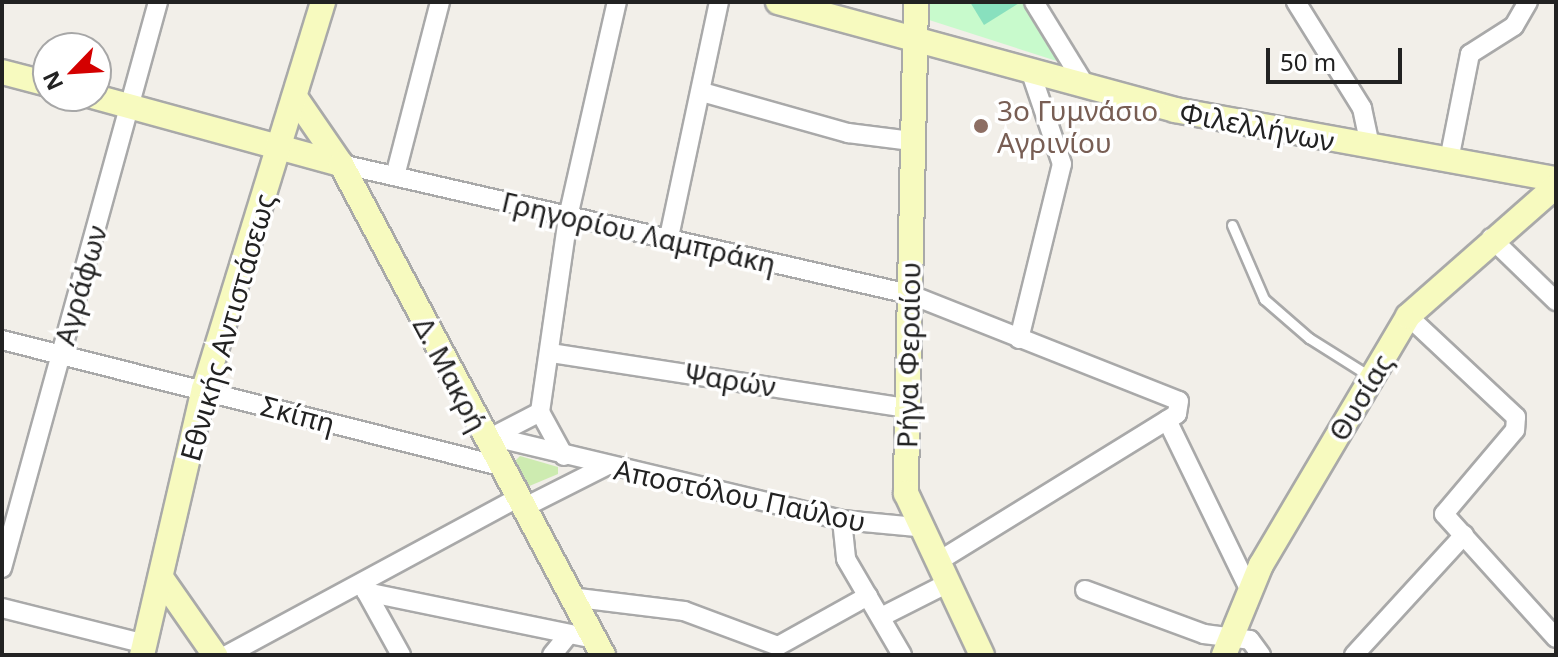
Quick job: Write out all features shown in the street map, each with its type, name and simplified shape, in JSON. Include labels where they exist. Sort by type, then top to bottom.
[{"type":"street","name":"Αγράφων","points":[[2,568],[158,2]]},
{"type":"street","name":"Εθνικής Αντιστάσεως","points":[[144,650],[204,389],[323,2]]},
{"type":"street","points":[[395,176],[440,2]]},
{"type":"street","points":[[564,456],[540,412],[551,353],[568,217],[617,2]]},
{"type":"street","points":[[669,237],[719,2]]},
{"type":"street","name":"Φιλελλήνων","points":[[778,2],[1087,88],[1370,147],[1556,179]]},
{"type":"street","name":"Ρήγα Φεραίου","points":[[916,2],[906,493],[917,527],[982,655]]},
{"type":"street","points":[[1034,2],[1087,88]]},
{"type":"street","points":[[1296,2],[1362,108],[1370,147]]},
{"type":"street","points":[[1449,160],[1470,54],[1514,26],[1528,2]]},
{"type":"street","points":[[2,72],[32,80]]},
{"type":"street","points":[[1019,339],[1062,164],[1031,73]]},
{"type":"street","points":[[702,92],[848,133],[911,141]]},
{"type":"street","name":"Δ. Μακρή","points":[[295,97],[341,164],[598,647]]},
{"type":"street","name":"Γρηγορίου Λαμπράκη","points":[[112,101],[341,164],[909,294],[1175,398],[1179,410],[1167,420]]},
{"type":"street","name":"Θυσίας","points":[[1227,647],[1249,589],[1408,316],[1491,238],[1556,186]]},
{"type":"street","points":[[1491,238],[1556,301]]},
{"type":"street","points":[[1408,316],[1466,365],[1517,421],[1444,508],[1464,535],[1556,638]]},
{"type":"street","name":"Σκίπη","points":[[2,340],[500,466]]},
{"type":"street","name":"Ψαρών","points":[[551,353],[908,408]]},
{"type":"street","points":[[490,439],[540,412]]},
{"type":"street","points":[[883,616],[1167,420],[1249,589]]},
{"type":"street","name":"Αποστόλου Παύλου","points":[[490,439],[842,520],[917,527]]},
{"type":"street","points":[[227,655],[520,503],[606,466]]},
{"type":"street","points":[[842,520],[846,559],[883,616],[902,655]]},
{"type":"street","points":[[1354,655],[1464,535]]},
{"type":"street","points":[[162,579],[215,655]]},
{"type":"street","points":[[363,586],[568,635],[598,647]]},
{"type":"street","points":[[363,586],[401,655]]},
{"type":"street","points":[[1085,590],[1227,647],[1252,641],[1261,655]]},
{"type":"street","points":[[570,597],[684,611],[778,646],[868,596]]},
{"type":"street","points":[[2,608],[144,650]]},
{"type":"street","points":[[552,655],[568,635]]},
{"type":"lane","points":[[1232,225],[1264,299],[1309,338],[1371,377]]},
{"type":"green space","points":[[927,2],[1024,2],[1063,63],[926,19]]},
{"type":"green space","points":[[970,2],[1021,2],[984,25]]},
{"type":"green space","points":[[520,456],[558,467],[558,474],[527,487],[513,463]]},
{"type":"place","name":"3ο Γυμνάσιο Αγρινίου","points":[[981,126]]}]
